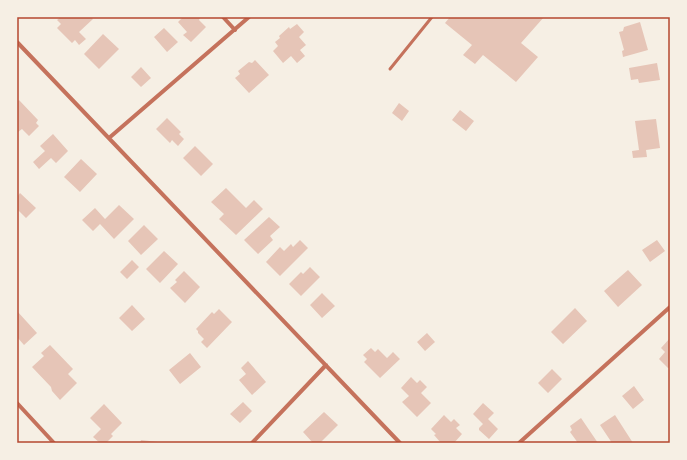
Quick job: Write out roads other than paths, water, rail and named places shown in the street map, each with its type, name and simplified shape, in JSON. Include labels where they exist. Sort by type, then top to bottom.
[{"type":"street","points":[[223,17],[235,30]]},
{"type":"street","points":[[108,138],[249,17]]},
{"type":"street","points":[[17,42],[400,443]]},
{"type":"street","points":[[519,443],[670,307]]},
{"type":"street","points":[[252,443],[326,365]]},
{"type":"street","points":[[17,403],[54,443]]},
{"type":"lane","points":[[390,69],[432,17]]}]
